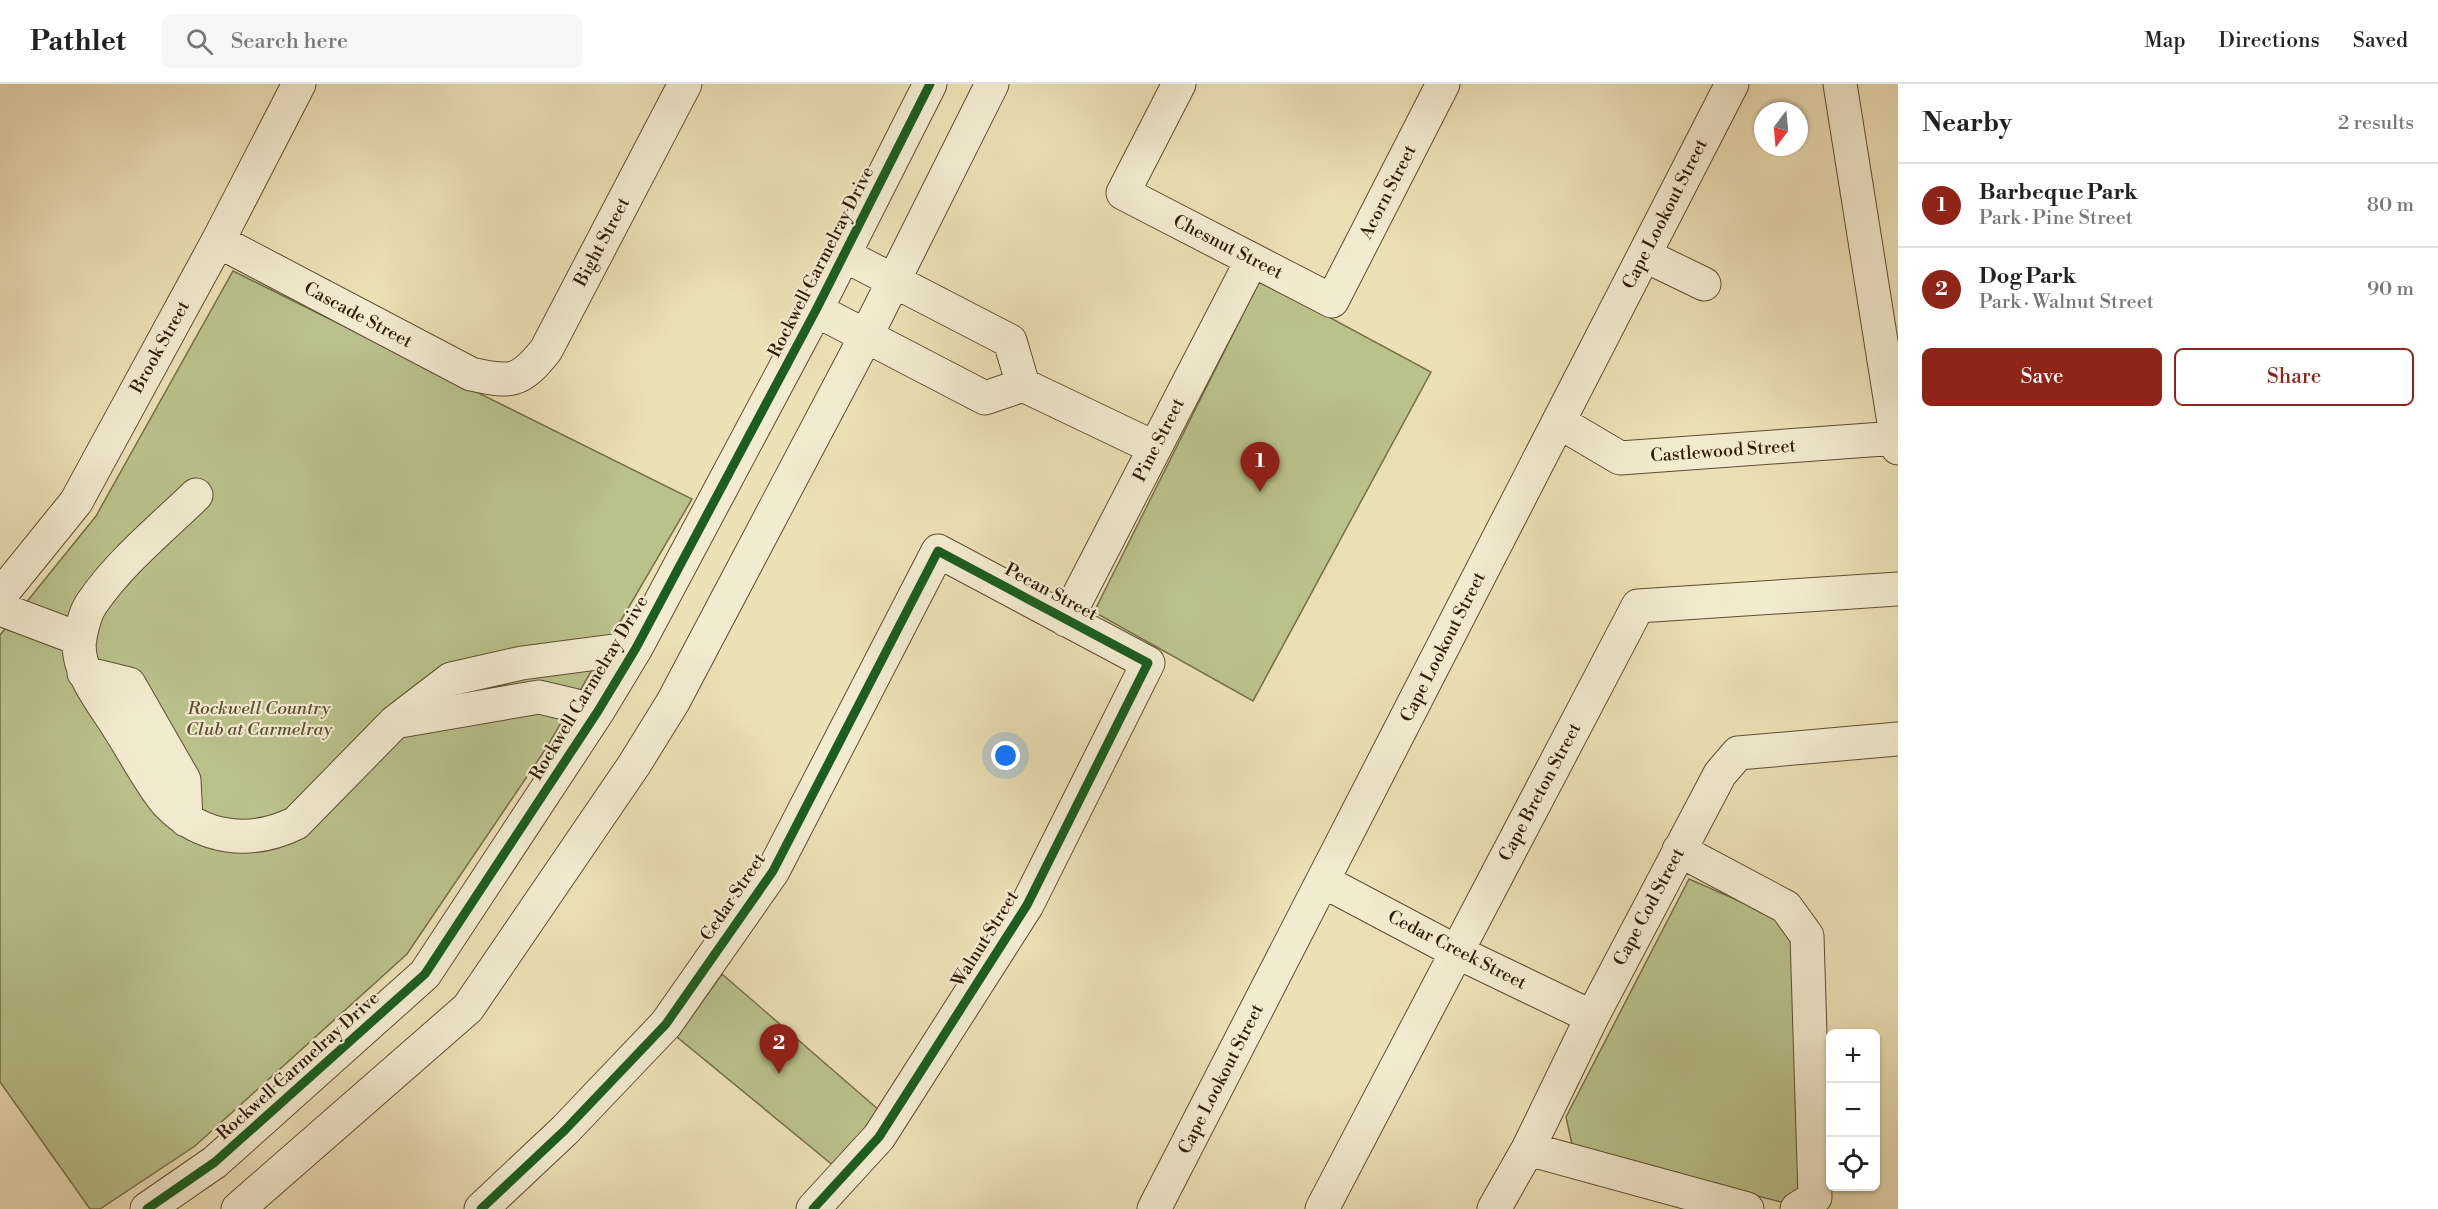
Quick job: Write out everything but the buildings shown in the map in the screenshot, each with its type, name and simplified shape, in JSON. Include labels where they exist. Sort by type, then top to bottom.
[{"type":"street","name":"Brook Street","points":[[0,596],[76,502],[218,242],[299,84]]},
{"type":"street","name":"Bight Street","points":[[501,381],[529,372],[546,350],[685,84]]},
{"type":"street","name":"Rockwell Carmelray Drive","points":[[147,1209],[215,1162],[425,974],[598,711],[636,648],[816,310],[930,84]]},
{"type":"street","points":[[215,1162],[243,1208],[468,1008],[634,765],[673,702],[866,336],[992,84]]},
{"type":"street","name":"Chesnut Street","points":[[1179,84],[1124,193],[1332,301]]},
{"type":"street","name":"Acorn Street","points":[[1332,301],[1443,84]]},
{"type":"street","name":"Cape Lookout Street","points":[[1154,1209],[1732,84]]},
{"type":"street","points":[[1840,84],[1898,443]]},
{"type":"street","name":"Cascade Street","points":[[218,242],[471,374],[501,381]]},
{"type":"street","points":[[844,255],[1010,341],[1023,385]]},
{"type":"street","points":[[1644,255],[1704,284]]},
{"type":"street","name":"Pine Street","points":[[1066,620],[1252,260]]},
{"type":"street","points":[[816,310],[985,398],[1023,385],[1155,448]]},
{"type":"street","name":"Castlewood Street","points":[[1558,422],[1620,458],[1898,443]]},
{"type":"street","points":[[196,495],[118,572],[90,604],[80,639],[84,673],[129,684],[184,780],[186,820],[209,831],[234,838],[261,836],[278,832],[296,823],[395,722],[451,680],[522,663],[636,648]]},
{"type":"street","name":"Pecan Street","points":[[938,550],[1148,663]]},
{"type":"street","name":"Cedar Street","points":[[481,1209],[565,1130],[666,1024],[766,881],[938,550]]},
{"type":"street","name":"Cape Breton Street","points":[[1322,1209],[1638,606],[1898,589]]},
{"type":"street","points":[[0,609],[80,639]]},
{"type":"street","name":"Walnut Street","points":[[813,1209],[879,1137],[1027,905],[1148,663]]},
{"type":"street","points":[[395,722],[539,697],[598,711]]},
{"type":"street","name":"Cape Cod Street","points":[[1494,1209],[1719,774],[1738,753],[1898,739]]},
{"type":"street","points":[[1679,850],[1786,907],[1807,936],[1815,1197],[1797,1209]]},
{"type":"street","name":"Cedar Creek Street","points":[[1323,881],[1457,952],[1592,1017]]},
{"type":"street","points":[[1527,1149],[1747,1209]]},
{"type":"green space","name":"Rockwell Country Club at Carmelray","points":[[233,271],[692,499],[547,747],[407,954],[195,1146],[100,1209],[90,1209],[0,1082],[0,635],[96,516]]},
{"type":"green space","points":[[1260,280],[1431,372],[1253,701],[1094,612]]},
{"type":"green space","points":[[1689,879],[1776,917],[1796,941],[1801,1190],[1781,1202],[1573,1149],[1566,1117]]},
{"type":"green space","points":[[722,974],[879,1110],[835,1167],[677,1037]]},
{"type":"cycle path","points":[[147,1209],[215,1162],[425,974],[598,711],[636,648],[816,310],[930,84]]},
{"type":"cycle path","points":[[481,1209],[565,1130],[666,1024],[773,871],[938,551],[1148,663],[1027,905],[879,1137],[813,1209]]},
{"type":"place","name":"Barbeque Park","points":[[1260,492]]},
{"type":"place","name":"Dog Park","points":[[779,1074]]}]
